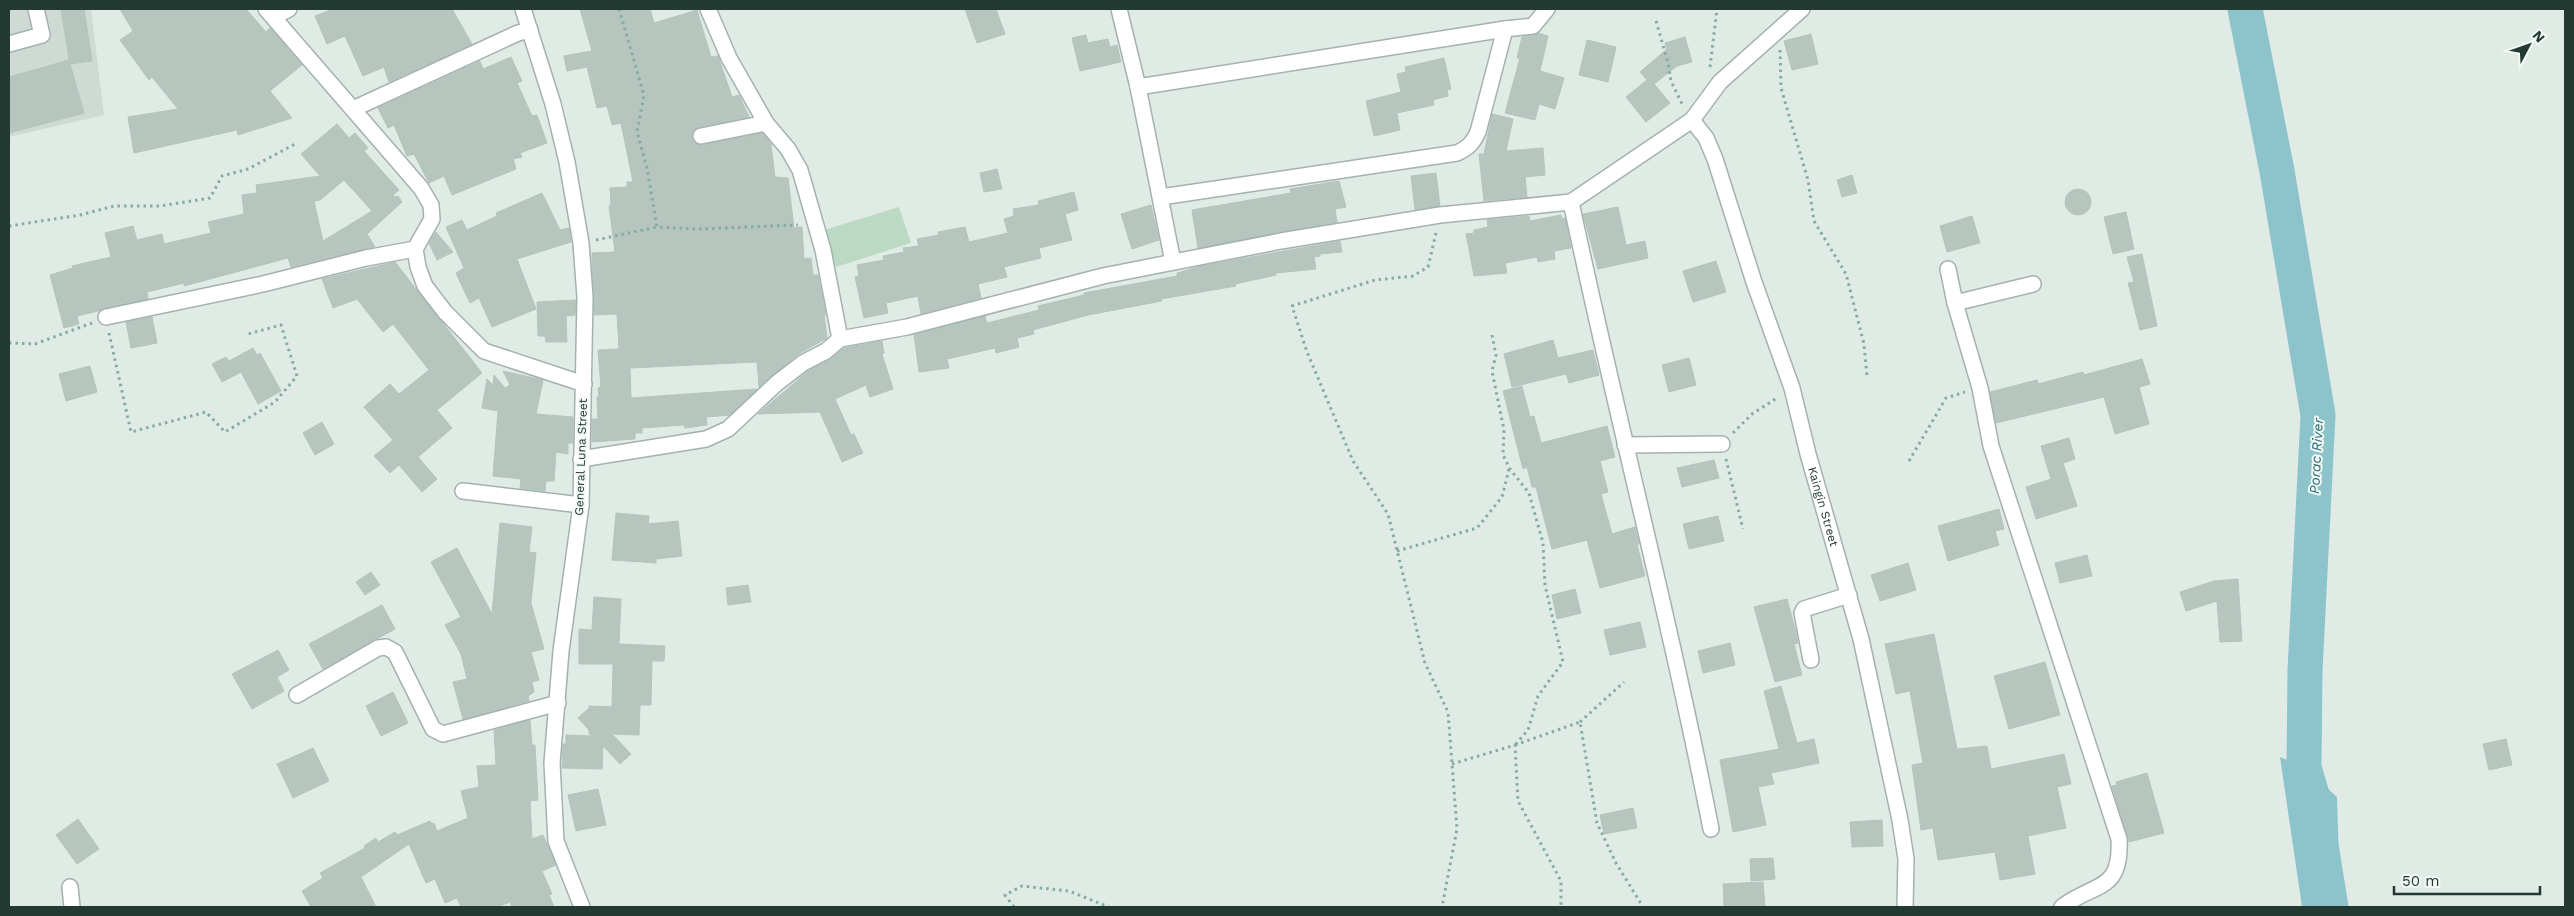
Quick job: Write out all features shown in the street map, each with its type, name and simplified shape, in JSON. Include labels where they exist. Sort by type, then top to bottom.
[{"type":"street","points":[[9,44],[42,35],[36,9]]},
{"type":"street","points":[[271,12],[289,9]]},
{"type":"street","name":"General Luna Street","points":[[522,9],[554,104],[567,162],[573,206],[581,243],[585,297],[581,505],[561,651],[552,763],[556,841],[582,907]]},
{"type":"street","points":[[708,9],[729,58],[766,123],[788,149],[800,170],[816,224],[840,339]]},
{"type":"street","points":[[1119,9],[1138,87],[1173,262]]},
{"type":"street","points":[[1138,87],[1533,26],[1547,9]]},
{"type":"street","points":[[581,459],[706,439],[728,430],[776,383],[803,363],[826,351],[840,339],[907,327],[1102,276],[1281,241],[1440,215],[1571,202],[1692,120],[1720,82],[1802,9]]},
{"type":"street","points":[[271,12],[421,188],[430,205],[432,219],[416,250],[418,266],[425,286],[444,312],[484,351],[584,384]]},
{"type":"street","points":[[1161,197],[1456,153],[1466,149],[1474,141],[1478,132],[1505,29]]},
{"type":"street","points":[[353,109],[518,33],[530,30]]},
{"type":"street","name":"Kaingin Street","points":[[1692,120],[1706,138],[1715,159],[1754,282],[1792,388],[1808,454],[1861,639],[1884,754],[1900,820],[1906,859],[1904,907]]},
{"type":"street","points":[[701,136],[766,123]]},
{"type":"street","points":[[1571,202],[1625,445],[1688,712],[1711,829]]},
{"type":"street","points":[[106,317],[263,284],[366,258],[416,250]]},
{"type":"street","points":[[1948,269],[1955,303],[1980,388],[1991,446],[2119,839],[2120,859],[2111,877],[2097,889],[2080,895],[2062,907]]},
{"type":"street","points":[[1955,303],[2034,284]]},
{"type":"street","points":[[1625,445],[1722,444]]},
{"type":"street","points":[[463,491],[581,505]]},
{"type":"street","points":[[1811,660],[1802,613],[1804,608],[1849,596]]},
{"type":"street","points":[[297,695],[378,648],[386,646],[395,652],[433,729],[443,734],[558,703]]},
{"type":"street","points":[[70,887],[72,907]]},
{"type":"path","points":[[619,9],[644,95],[637,132],[647,168],[657,227]]},
{"type":"path","points":[[1717,9],[1710,66],[1720,82]]},
{"type":"path","points":[[1656,21],[1676,96],[1692,120]]},
{"type":"path","points":[[1779,29],[1781,88],[1808,180],[1814,221],[1846,274],[1864,344],[1867,376]]},
{"type":"path","points":[[9,226],[80,215],[114,206],[160,206],[210,198],[222,176],[248,169],[297,143]]},
{"type":"path","points":[[1440,215],[1428,267],[1413,276],[1375,280],[1292,306],[1307,352],[1353,461],[1388,514],[1425,663],[1448,712],[1457,829],[1442,907]]},
{"type":"path","points":[[581,243],[657,227],[698,230],[816,224]]},
{"type":"path","points":[[9,343],[35,344],[106,317]]},
{"type":"path","points":[[113,352],[131,432],[206,412],[225,432],[275,402],[297,376],[281,325],[248,334]]},
{"type":"path","points":[[1492,335],[1496,355],[1492,371],[1504,430],[1503,455],[1510,469],[1529,493],[1543,543],[1545,585],[1563,662],[1538,696],[1528,730],[1515,746],[1518,801],[1561,881],[1561,907]]},
{"type":"path","points":[[1743,529],[1722,444],[1752,414],[1792,388]]},
{"type":"path","points":[[1909,461],[1946,398],[1980,388]]},
{"type":"path","points":[[1397,551],[1477,528],[1502,497],[1510,469]]},
{"type":"path","points":[[1452,764],[1515,746],[1580,722],[1624,682]]},
{"type":"path","points":[[1580,722],[1597,823],[1616,863],[1643,907]]},
{"type":"path","points":[[1014,907],[1005,895],[1022,886],[1069,891],[1110,907]]},
{"type":"shaded area","points":[[9,9],[91,9],[104,115],[9,137]]},
{"type":"green space","points":[[899,207],[911,243],[836,267],[824,230]]},
{"type":"water","points":[[2280,757],[2304,767],[2337,797],[2340,892],[2345,907],[2302,907]]},
{"type":"building","points":[[61,9],[84,9],[92,61],[70,64]]},
{"type":"building","points":[[120,9],[246,9],[266,32],[270,28],[302,65],[270,91],[292,118],[238,135],[237,130],[134,153],[128,117],[178,109],[152,77],[149,80],[120,40],[133,31]]},
{"type":"building","points":[[333,9],[452,9],[472,44],[389,82],[384,67],[363,76],[345,36],[327,44],[315,16]]},
{"type":"building","points":[[580,9],[650,9],[654,23],[697,10],[711,57],[718,56],[732,97],[739,95],[749,117],[699,127],[692,133],[694,143],[702,145],[763,133],[771,144],[775,177],[788,178],[794,228],[802,227],[804,259],[811,258],[813,275],[818,275],[826,315],[824,315],[827,338],[797,355],[759,387],[757,362],[630,368],[631,398],[757,389],[730,415],[706,417],[707,425],[685,428],[684,425],[642,428],[642,433],[635,433],[635,439],[592,442],[592,419],[598,419],[597,397],[599,397],[598,388],[601,387],[598,350],[619,349],[617,314],[594,315],[592,253],[615,252],[609,206],[611,205],[610,188],[627,187],[627,182],[633,182],[621,123],[612,125],[607,106],[597,108],[587,67],[567,71],[564,56],[592,51]]},
{"type":"building","points":[[965,9],[996,9],[1005,34],[977,43]]},
{"type":"building","points":[[1538,33],[1548,36],[1540,71],[1564,78],[1555,109],[1539,104],[1535,120],[1505,113],[1520,58],[1517,58],[1522,37]]},
{"type":"building","points":[[1811,34],[1818,64],[1792,70],[1784,41]]},
{"type":"building","points":[[1086,35],[1088,43],[1108,39],[1110,47],[1117,45],[1121,62],[1080,71],[1072,38]]},
{"type":"building","points":[[1685,37],[1692,62],[1677,66],[1654,84],[1670,103],[1646,122],[1626,97],[1647,80],[1640,72],[1667,49],[1665,43]]},
{"type":"building","points":[[1587,40],[1616,47],[1608,82],[1579,75]]},
{"type":"building","points":[[511,57],[522,81],[517,83],[532,116],[537,115],[547,143],[520,153],[522,157],[513,159],[516,169],[452,195],[444,176],[429,183],[414,154],[407,156],[394,125],[388,128],[378,108],[480,61],[483,69]]},
{"type":"building","points":[[1444,58],[1451,89],[1447,90],[1448,96],[1433,100],[1434,105],[1397,113],[1400,130],[1374,136],[1366,101],[1401,92],[1397,74],[1406,72],[1405,67]]},
{"type":"building","points":[[69,60],[84,113],[9,133],[9,77]]},
{"type":"building","points":[[1492,114],[1513,119],[1506,151],[1543,148],[1545,175],[1525,177],[1527,197],[1484,201],[1479,154],[1484,154]]},
{"type":"building","points":[[337,124],[349,138],[355,133],[368,148],[364,151],[399,190],[393,195],[395,197],[398,196],[402,202],[367,234],[375,247],[291,267],[288,258],[184,286],[184,283],[147,292],[148,299],[77,316],[79,324],[64,328],[50,275],[73,268],[72,266],[111,257],[105,233],[133,226],[137,240],[162,234],[164,244],[211,233],[208,222],[244,214],[242,195],[257,193],[256,185],[320,176],[301,154]],"holes":[[[344,180],[372,211],[323,241],[314,201],[320,200]]]},
{"type":"building","points":[[997,169],[1002,189],[984,192],[980,173]]},
{"type":"building","points":[[1436,173],[1440,206],[1415,210],[1411,176]]},
{"type":"building","points":[[1852,175],[1857,193],[1842,197],[1837,180]]},
{"type":"building","points":[[1339,181],[1346,207],[1335,209],[1337,222],[1198,248],[1192,210],[1291,193],[1290,189]]},
{"type":"building","points":[[2078,189],[2087,193],[2091,202],[2087,211],[2078,215],[2069,211],[2065,202],[2069,193]]},
{"type":"building","points":[[1074,192],[1078,210],[1065,214],[1072,240],[1039,248],[1041,258],[1004,267],[1007,277],[978,284],[981,298],[921,314],[918,296],[886,303],[888,313],[864,318],[855,277],[859,276],[857,265],[884,260],[883,256],[904,252],[903,248],[919,246],[917,239],[939,235],[938,232],[965,227],[969,242],[1008,233],[1004,219],[1014,216],[1013,209],[1039,205],[1038,201]]},
{"type":"building","points":[[542,193],[560,230],[569,228],[571,242],[517,259],[536,309],[492,327],[479,298],[470,303],[456,273],[464,268],[446,227],[462,220],[467,230],[497,216],[496,213]]},
{"type":"building","points":[[1151,205],[1159,240],[1132,249],[1121,214]]},
{"type":"building","points":[[1618,207],[1626,245],[1645,241],[1648,258],[1598,269],[1583,214]]},
{"type":"building","points":[[2126,212],[2134,249],[2113,254],[2104,217]]},
{"type":"building","points":[[1561,215],[1562,219],[1565,218],[1571,248],[1554,251],[1555,259],[1538,262],[1537,257],[1505,263],[1507,273],[1474,276],[1466,234],[1488,227],[1487,220],[1529,216],[1530,221]]},
{"type":"building","points":[[1972,216],[1980,243],[1947,252],[1940,226]]},
{"type":"building","points":[[436,232],[453,252],[437,260],[429,243]]},
{"type":"building","points":[[1340,241],[1342,252],[1320,254],[1320,256],[1314,257],[1316,269],[1276,273],[1276,275],[1235,284],[1236,286],[1161,299],[1162,301],[1088,315],[1033,330],[1034,334],[1017,338],[1019,347],[996,353],[995,348],[947,359],[949,368],[919,372],[914,335],[985,316],[987,323],[1039,310],[1038,306],[1084,295],[1084,293],[1177,276],[1177,273],[1201,266]]},
{"type":"building","points":[[2142,254],[2157,326],[2140,330],[2128,283],[2134,282],[2127,257]]},
{"type":"building","points":[[1716,261],[1726,292],[1693,302],[1683,271]]},
{"type":"building","points":[[395,262],[482,373],[437,410],[452,428],[418,457],[437,479],[422,492],[399,465],[390,473],[374,456],[393,440],[364,407],[390,384],[399,394],[429,370],[393,324],[383,332],[357,299],[333,308],[322,279]]},
{"type":"building","points":[[576,300],[575,315],[566,316],[567,342],[546,342],[545,336],[538,336],[537,302]]},
{"type":"building","points":[[152,317],[157,343],[131,348],[126,322]]},
{"type":"building","points":[[1553,340],[1558,358],[1593,350],[1599,375],[1569,383],[1566,374],[1512,387],[1504,354]]},
{"type":"building","points":[[882,341],[884,353],[882,354],[893,389],[870,397],[866,385],[835,399],[851,435],[854,434],[863,453],[842,462],[820,412],[758,414],[808,371],[831,359],[844,348]]},
{"type":"building","points":[[253,348],[257,355],[260,353],[281,391],[258,404],[241,372],[222,382],[212,364],[226,357],[229,361]]},
{"type":"building","points":[[1689,358],[1696,385],[1669,392],[1662,365]]},
{"type":"building","points":[[2142,359],[2150,384],[2139,387],[2149,424],[2115,434],[2104,397],[1996,423],[1990,392],[2037,380],[2038,384],[2083,372],[2084,375]]},
{"type":"building","points":[[90,366],[97,392],[66,401],[59,374]]},
{"type":"building","points":[[503,371],[543,380],[536,414],[573,417],[573,443],[568,443],[568,454],[556,452],[554,481],[546,481],[545,491],[520,488],[521,479],[493,476],[498,411],[482,408],[487,379],[493,385],[494,375],[505,388],[510,385]]},
{"type":"building","points":[[1522,386],[1530,417],[1534,416],[1541,443],[1607,426],[1615,457],[1600,461],[1608,492],[1601,494],[1612,534],[1635,527],[1639,544],[1637,545],[1645,576],[1600,588],[1587,540],[1552,549],[1536,487],[1532,487],[1527,467],[1523,469],[1503,391]]},
{"type":"building","points":[[322,422],[334,444],[315,455],[303,433]]},
{"type":"building","points":[[2069,438],[2075,459],[2063,463],[2077,506],[2036,519],[2026,487],[2051,479],[2041,446]]},
{"type":"building","points":[[1714,460],[1719,478],[1682,487],[1677,468]]},
{"type":"building","points":[[1999,509],[2004,529],[1995,531],[1999,545],[1948,561],[1938,526]]},
{"type":"building","points":[[616,513],[649,516],[648,524],[678,521],[682,556],[656,559],[656,563],[612,560]]},
{"type":"building","points":[[1718,516],[1724,541],[1689,549],[1683,524]]},
{"type":"building","points":[[500,523],[532,527],[529,552],[536,553],[531,603],[544,649],[531,652],[539,680],[532,682],[534,692],[528,696],[529,701],[463,719],[453,682],[467,679],[461,654],[445,625],[461,617],[431,562],[457,548],[492,614]]},
{"type":"building","points":[[2087,555],[2092,576],[2060,583],[2055,563]]},
{"type":"building","points":[[1908,563],[1916,590],[1880,601],[1871,575]]},
{"type":"building","points":[[371,572],[380,585],[365,595],[356,582]]},
{"type":"building","points":[[2238,579],[2242,641],[2220,642],[2217,601],[2186,611],[2180,592],[2214,581]]},
{"type":"building","points":[[748,585],[751,602],[728,605],[726,588]]},
{"type":"building","points":[[1575,589],[1581,613],[1557,619],[1552,595]]},
{"type":"building","points":[[594,597],[621,599],[619,644],[665,646],[664,661],[652,661],[651,705],[640,705],[639,735],[612,734],[631,754],[620,764],[603,746],[602,769],[562,768],[563,744],[566,744],[566,735],[594,736],[589,734],[589,730],[578,718],[589,710],[589,706],[612,707],[613,664],[579,664],[579,629],[592,630]]},
{"type":"building","points":[[1787,599],[1798,643],[1794,644],[1802,675],[1775,682],[1754,607]]},
{"type":"building","points":[[382,605],[395,629],[323,669],[309,644]]},
{"type":"building","points":[[1640,622],[1646,647],[1610,655],[1604,630]]},
{"type":"building","points":[[1934,634],[1957,749],[1987,746],[1991,769],[2064,754],[2071,784],[2057,787],[2066,828],[2028,836],[2035,874],[2000,880],[1995,852],[1938,860],[1933,828],[1921,830],[1912,765],[1923,763],[1910,691],[1896,694],[1885,644]]},
{"type":"building","points":[[1730,643],[1735,665],[1703,673],[1698,651]]},
{"type":"building","points":[[278,650],[289,670],[277,677],[284,691],[252,709],[232,674]]},
{"type":"building","points":[[2045,662],[2060,715],[2009,729],[1994,676]]},
{"type":"building","points":[[1781,686],[1797,743],[1814,739],[1819,763],[1771,773],[1774,784],[1758,787],[1766,825],[1733,832],[1720,760],[1779,749],[1764,691]]},
{"type":"building","points":[[393,692],[408,723],[381,736],[366,706]]},
{"type":"building","points":[[530,720],[532,745],[535,745],[538,800],[530,801],[532,839],[543,835],[556,865],[542,871],[552,894],[549,895],[554,907],[512,907],[510,902],[497,907],[461,907],[457,898],[445,903],[435,879],[426,883],[409,844],[361,877],[376,907],[311,907],[302,891],[323,878],[320,873],[365,848],[364,846],[376,838],[378,842],[395,832],[397,835],[430,821],[432,824],[434,823],[437,831],[468,818],[461,791],[479,787],[477,766],[496,765],[494,730]]},
{"type":"building","points":[[2506,739],[2512,765],[2489,770],[2483,744]]},
{"type":"building","points":[[313,748],[329,781],[293,798],[277,764]]},
{"type":"building","points":[[2147,773],[2164,833],[2129,842],[2112,786],[2117,785],[2116,782]]},
{"type":"building","points":[[598,789],[606,825],[576,831],[568,795]]},
{"type":"building","points":[[1633,808],[1637,828],[1604,834],[1600,815]]},
{"type":"building","points":[[78,819],[99,849],[77,864],[56,835]]},
{"type":"building","points":[[1882,820],[1883,846],[1852,847],[1850,822]]},
{"type":"building","points":[[1773,858],[1775,879],[1751,881],[1750,859]]},
{"type":"building","points":[[1763,882],[1765,907],[1724,907],[1723,884]]},
{"type":"waterway","name":"Porac River","points":[[2245,9],[2277,171],[2318,415],[2305,670],[2304,767],[2314,802],[2331,907]]}]
